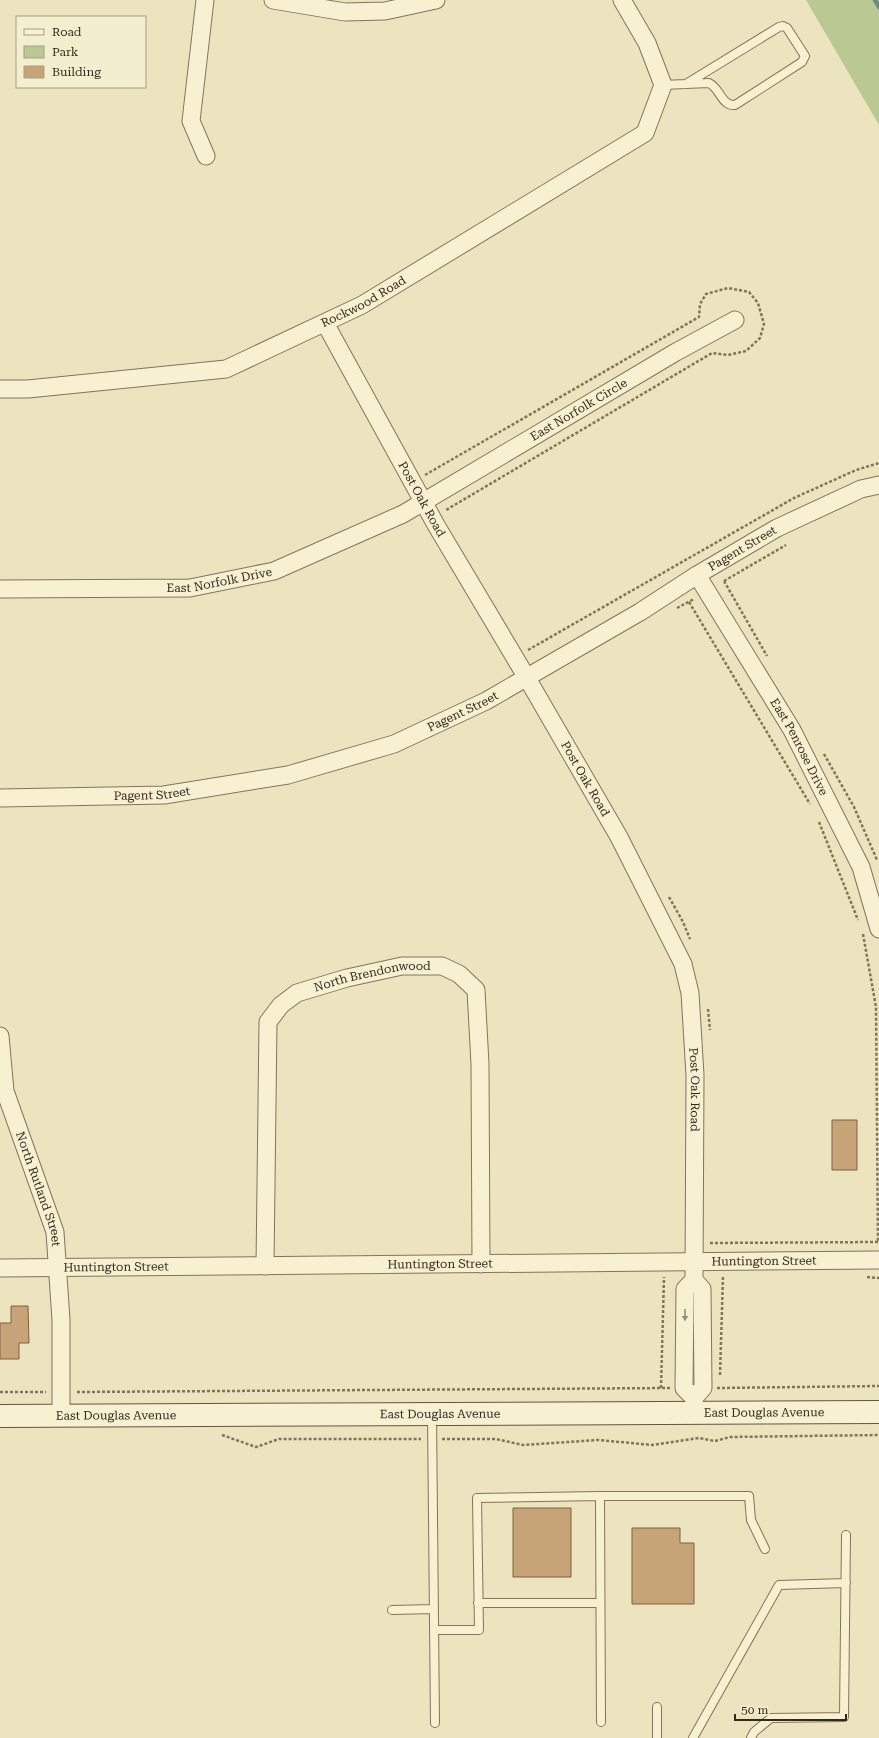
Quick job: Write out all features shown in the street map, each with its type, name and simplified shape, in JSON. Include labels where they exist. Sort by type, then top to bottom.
[{"type":"street","points":[[206,0],[191,121],[206,156]]},
{"type":"street","points":[[273,0],[345,12],[385,11],[436,0]]},
{"type":"street","points":[[622,0],[647,43],[663,85]]},
{"type":"street","name":"Rockwood Road","points":[[0,389],[28,389],[226,368],[362,305],[645,133],[663,85]]},
{"type":"street","name":"East Norfolk Circle","points":[[430,498],[676,352],[735,320]]},
{"type":"street","name":"Post Oak Road","points":[[325,322],[430,498],[526,678],[619,837],[683,964],[690,993],[695,1075],[694,1280],[702,1288],[694,1397]]},
{"type":"street","name":"Pagent Street","points":[[0,798],[164,795],[288,775],[394,744],[486,701],[640,612],[697,575],[777,528],[861,489],[879,484]]},
{"type":"street","name":"East Norfolk Drive","points":[[0,589],[190,588],[274,570],[403,514],[430,498]]},
{"type":"street","name":"East Penrose Drive","points":[[697,575],[792,730],[861,868],[871,930]]},
{"type":"street","name":"North Brendonwood","points":[[265,1266],[268,1022],[280,1005],[297,993],[347,978],[402,966],[442,966],[459,974],[476,990],[480,1064],[481,1264]]},
{"type":"street","name":"North Rutland Street","points":[[0,1036],[6,1091],[55,1232],[61,1320],[61,1416]]},
{"type":"street","name":"Huntington Street","points":[[0,1268],[879,1260]]},
{"type":"street","name":"East Douglas Avenue","points":[[0,1416],[432,1413],[694,1397],[879,1412]]},
{"type":"lane","points":[[663,85],[686,84],[709,83],[715,86],[726,103],[729,105],[735,105],[802,62],[804,56],[788,28],[779,27],[686,84]]},
{"type":"lane","points":[[432,1413],[435,1723]]},
{"type":"lane","points":[[600,1496],[601,1722]]},
{"type":"lane","points":[[434,1630],[479,1630],[477,1498],[749,1496],[751,1520],[765,1549]]},
{"type":"lane","points":[[751,1738],[754,1732],[771,1718],[844,1718],[846,1535]]},
{"type":"lane","points":[[693,1738],[779,1585],[846,1584]]},
{"type":"lane","points":[[478,1603],[600,1602]]},
{"type":"lane","points":[[392,1610],[434,1609]]},
{"type":"lane","points":[[657,1707],[657,1738]]},
{"type":"path","points":[[524,647],[526,651],[794,498],[856,470],[879,463]]},
{"type":"path","points":[[422,468],[430,498],[449,517]]},
{"type":"path","points":[[689,602],[812,808]]},
{"type":"path","points":[[819,821],[860,925]]},
{"type":"path","points":[[667,895],[683,922],[692,944]]},
{"type":"path","points":[[708,1243],[879,1242],[876,1007],[871,930]]},
{"type":"path","points":[[707,1001],[710,1016],[710,1031]]},
{"type":"path","points":[[712,1235],[710,1250],[723,1277],[720,1380]]},
{"type":"path","points":[[661,1388],[664,1277]]},
{"type":"path","points":[[0,1392],[661,1388],[694,1397],[879,1386]]},
{"type":"green space","points":[[806,0],[879,0],[879,125]]},
{"type":"building","points":[[832,1120],[857,1120],[857,1170],[832,1170]]},
{"type":"building","points":[[11,1306],[28,1306],[29,1343],[19,1343],[19,1359],[0,1359],[0,1323],[11,1323]]},
{"type":"building","points":[[513,1508],[571,1508],[571,1577],[513,1577]]},
{"type":"building","points":[[632,1528],[680,1528],[680,1543],[694,1543],[694,1604],[632,1604]]},
{"type":"waterway","points":[[875,0],[879,7]]}]
